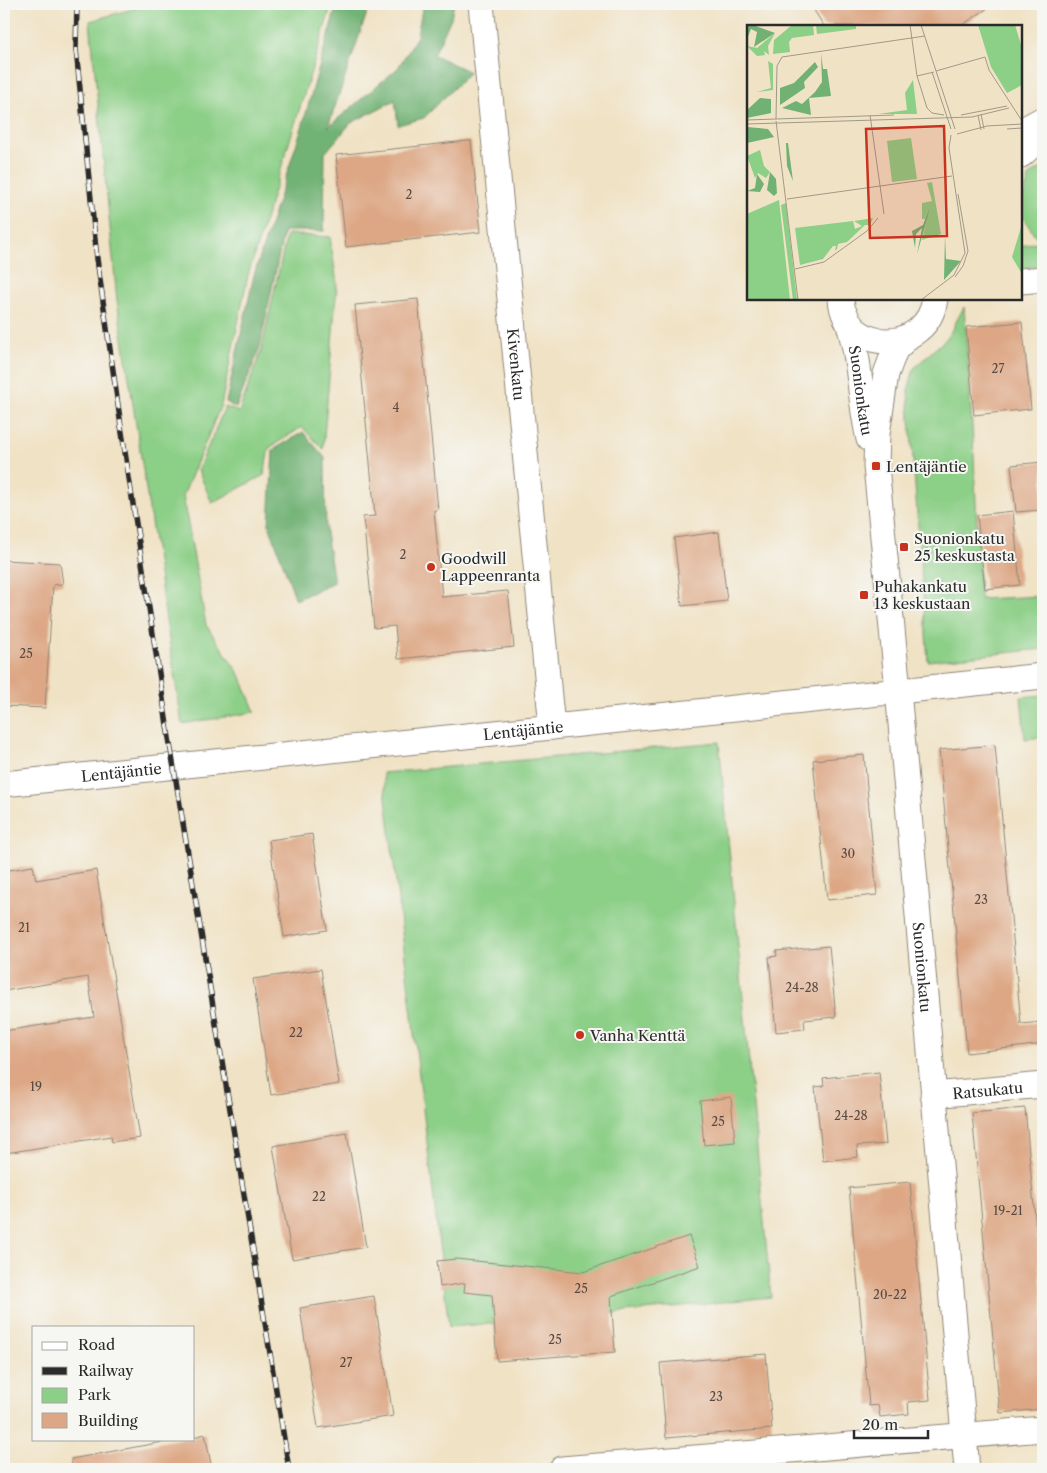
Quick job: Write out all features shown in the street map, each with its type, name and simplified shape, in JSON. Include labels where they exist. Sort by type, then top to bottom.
[{"type":"street","name":"Kivenkatu","points":[[481,4],[552,727]]},
{"type":"street","points":[[1022,130],[1043,119]]},
{"type":"street","points":[[1022,154],[1043,136]]},
{"type":"street","points":[[1022,281],[1043,279]]},
{"type":"street","name":"Suonionkatu","points":[[935,300],[932,312],[926,322],[895,350],[886,374],[877,434],[876,466],[898,690],[967,1469]]},
{"type":"street","points":[[844,307],[853,326],[862,334],[885,342],[897,341],[908,337]]},
{"type":"street","name":"Suonionkatu","points":[[844,307],[854,336],[863,412],[876,466]]},
{"type":"street","name":"Lentäjäntie","points":[[4,784],[1043,676]]},
{"type":"street","name":"Ratsukatu","points":[[933,1095],[1043,1085]]},
{"type":"street","points":[[562,1469],[1043,1429]]},
{"type":"green space","points":[[150,4],[332,4],[248,275],[221,405],[183,496],[206,625],[240,675],[255,712],[182,724],[117,300],[90,21]]},
{"type":"green space","points":[[337,4],[370,4],[328,127],[398,68],[417,36],[423,4],[454,4],[451,18],[434,55],[470,72],[424,118],[398,125],[395,100],[351,123],[325,153],[324,231],[284,231],[259,350],[236,408],[226,402],[254,275],[303,124]]},
{"type":"green space","points":[[1043,167],[1043,266],[1022,268],[1022,246],[1039,241],[1022,216],[1022,200],[1030,175]]},
{"type":"green space","points":[[287,234],[330,237],[337,284],[323,449],[302,427],[269,448],[264,475],[212,503],[198,470],[225,407],[239,412],[261,351]]},
{"type":"green space","points":[[964,307],[974,456],[980,599],[1043,596],[1043,649],[928,661],[908,391],[914,368],[948,337]]},
{"type":"green space","points":[[303,432],[325,458],[326,533],[334,582],[296,600],[269,525],[273,450]]},
{"type":"green space","points":[[1043,695],[1043,737],[1025,739],[1021,697]]},
{"type":"green space","name":"Vanha Kenttä","points":[[719,742],[771,1297],[596,1315],[449,1327],[383,773]]},
{"type":"building","points":[[810,4],[994,4],[962,25],[823,25]]},
{"type":"building","points":[[471,141],[481,232],[346,247],[336,155]]},
{"type":"building","points":[[418,299],[438,510],[434,510],[442,597],[508,591],[514,647],[398,659],[395,626],[374,628],[363,517],[375,516],[355,305]]},
{"type":"building","points":[[1022,322],[1031,409],[974,415],[966,327]]},
{"type":"building","points":[[1043,462],[1043,510],[1016,512],[1011,465]]},
{"type":"building","points":[[1013,511],[1020,585],[985,589],[977,515]]},
{"type":"building","points":[[719,532],[727,601],[682,606],[674,538]]},
{"type":"building","points":[[4,560],[60,563],[63,584],[53,585],[45,708],[4,706]]},
{"type":"building","points":[[995,745],[1021,1024],[1043,1022],[1043,1044],[967,1053],[939,750]]},
{"type":"building","points":[[864,755],[877,895],[827,900],[813,760]]},
{"type":"building","points":[[312,834],[327,930],[284,937],[269,840]]},
{"type":"building","points":[[33,866],[36,880],[96,870],[140,1138],[112,1142],[111,1136],[6,1153],[4,1141],[4,1031],[94,1017],[88,977],[4,991],[4,871]]},
{"type":"building","points":[[829,946],[836,1017],[804,1020],[805,1029],[776,1032],[769,957],[777,956],[776,951]]},
{"type":"building","points":[[321,969],[339,1084],[271,1095],[253,979]]},
{"type":"building","points":[[879,1072],[886,1144],[857,1146],[858,1157],[823,1161],[815,1087],[824,1086],[823,1078]]},
{"type":"building","points":[[731,1097],[735,1142],[704,1145],[700,1101]]},
{"type":"building","points":[[1025,1108],[1043,1307],[1043,1409],[1000,1413],[972,1113]]},
{"type":"building","points":[[347,1133],[366,1247],[292,1259],[273,1146]]},
{"type":"building","points":[[910,1182],[930,1400],[908,1402],[909,1414],[880,1417],[878,1405],[869,1406],[849,1188]]},
{"type":"building","points":[[689,1236],[700,1266],[611,1296],[615,1352],[497,1361],[492,1295],[464,1292],[465,1283],[440,1287],[437,1261],[456,1259],[583,1272]]},
{"type":"building","points":[[374,1296],[393,1416],[318,1428],[300,1308]]},
{"type":"building","points":[[766,1354],[772,1429],[666,1438],[660,1363]]},
{"type":"building","points":[[205,1434],[212,1469],[72,1469],[71,1459],[174,1440],[195,1440],[195,1437]]},
{"type":"railway","points":[[77,4],[76,49],[97,259],[121,426],[169,738],[289,1469]]},
{"type":"place","name":"Lentäjäntie","points":[[876,466]]},
{"type":"place","name":"Suonionkatu 25 keskustasta","points":[[904,547]]},
{"type":"place","name":"Goodwill Lappeenranta","points":[[431,567]]},
{"type":"place","name":"Puhakankatu 13 keskustaan","points":[[864,595]]},
{"type":"place","name":"Vanha Kenttä","points":[[580,1035]]}]
